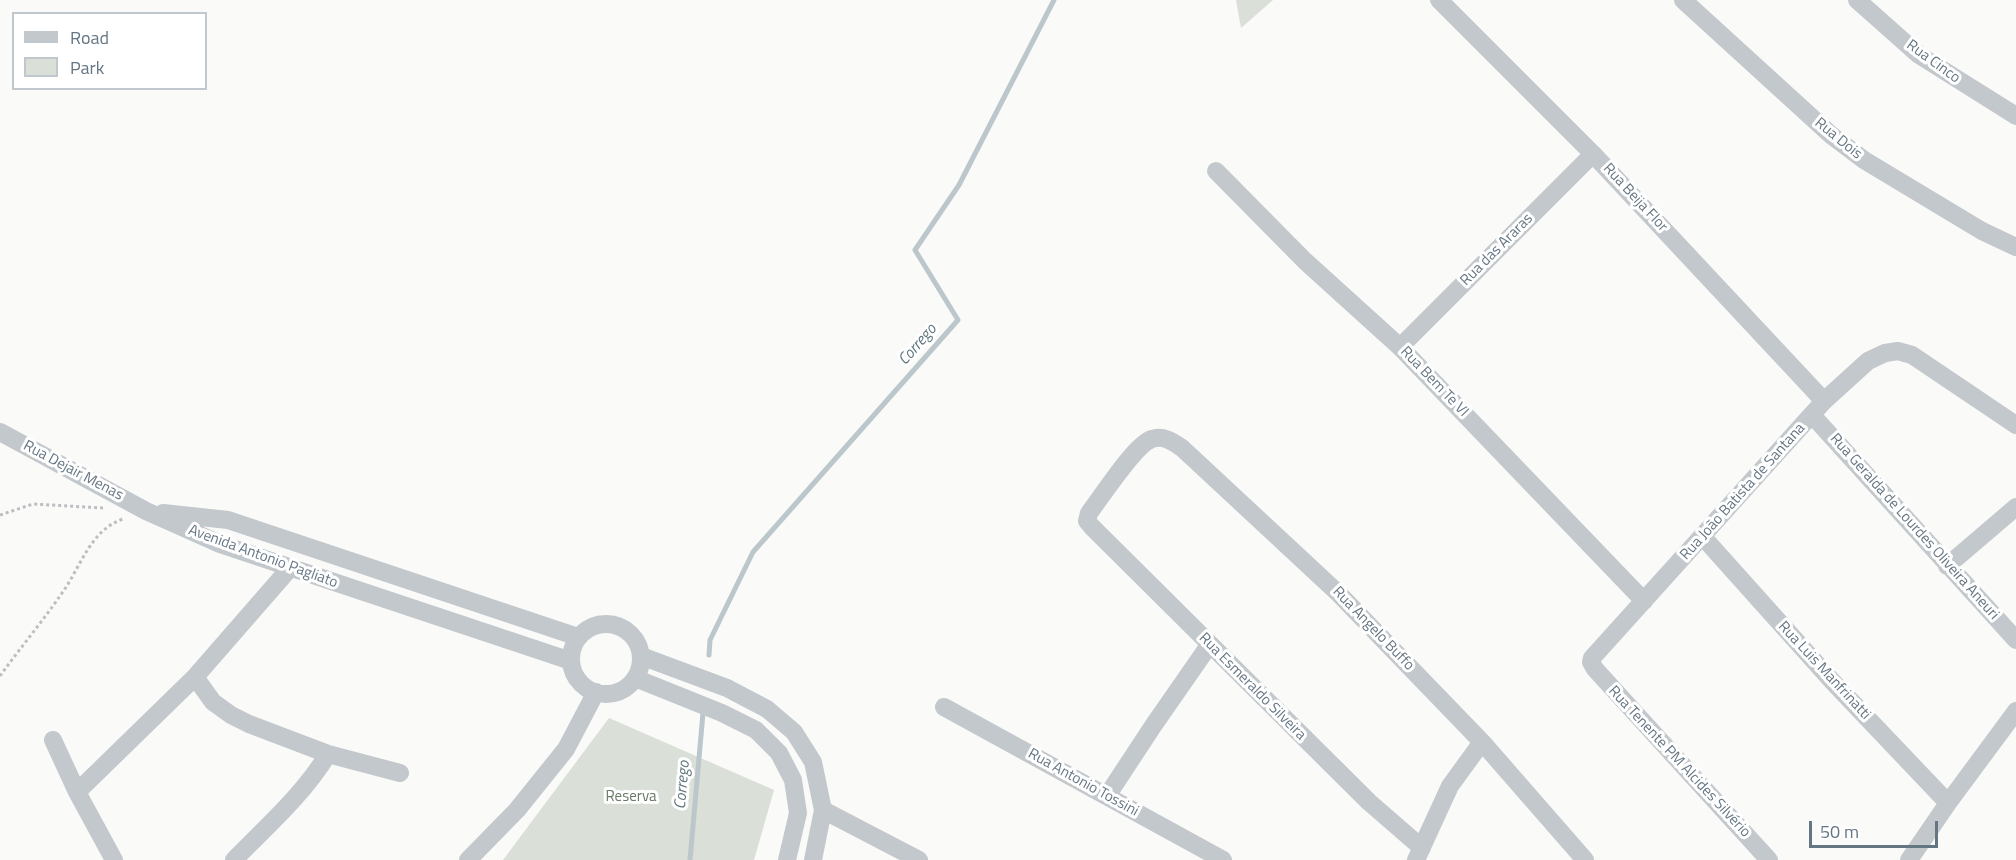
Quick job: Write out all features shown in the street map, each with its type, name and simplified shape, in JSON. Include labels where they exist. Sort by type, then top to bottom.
[{"type":"street","name":"Rua Beija Flor","points":[[1440,0],[1593,154],[1824,401]]},
{"type":"street","name":"Rua Dois","points":[[1683,0],[1831,135],[1864,160],[1982,231],[2016,247]]},
{"type":"street","name":"Rua Cinco","points":[[1857,0],[1919,55],[2016,116]]},
{"type":"street","name":"Rua das Araras","points":[[1400,347],[1593,154]]},
{"type":"street","name":"Rua Bem Te VI","points":[[1216,171],[1305,261],[1400,347],[1644,601]]},
{"type":"street","name":"Rua João Batista de Santana","points":[[1591,662],[1592,658],[1824,401],[1868,361],[1885,353],[1898,351],[1912,355],[2016,425]]},
{"type":"street","name":"Rua Geralda de Lourdes Oliveira Aneuri","points":[[1812,415],[2016,640]]},
{"type":"street","name":"Rua Dejair Menas","points":[[0,432],[146,511]]},
{"type":"street","name":"Rua Angelo Buffo","points":[[1088,521],[1089,513],[1137,449],[1152,439],[1166,438],[1182,448],[1340,594],[1482,742],[1585,860]]},
{"type":"street","points":[[1947,566],[2016,507]]},
{"type":"street","name":"Avenida Antonio Pagliato","points":[[146,511],[220,544],[571,661]]},
{"type":"street","name":"Avenida Antonio Pagliato","points":[[146,511],[228,520],[578,637]]},
{"type":"street","name":"Rua Esmeraldo Silveira","points":[[1088,521],[1092,528],[1419,854]]},
{"type":"street","name":"Rua Luis Manfrinatti","points":[[1703,537],[1832,681],[1948,803]]},
{"type":"street","points":[[77,792],[195,677],[290,568]]},
{"type":"street","points":[[598,624],[616,625],[631,634],[638,644],[641,656],[640,668],[628,686],[618,692],[607,694],[587,688],[579,681],[571,661],[578,637],[587,629],[598,624]]},
{"type":"street","points":[[1107,796],[1210,644]]},
{"type":"street","points":[[641,656],[727,688],[767,709],[794,732],[813,762],[823,810],[813,860]]},
{"type":"street","name":"Rua Tenente PM Alcides Silvério","points":[[1591,662],[1769,860]]},
{"type":"street","points":[[195,677],[213,702],[249,724],[328,754],[400,772]]},
{"type":"street","points":[[635,678],[722,713],[756,730],[779,753],[793,780],[798,813],[787,860]]},
{"type":"street","points":[[468,860],[517,810],[566,750],[596,692]]},
{"type":"street","name":"Rua Antonio Tossini","points":[[944,707],[1223,860]]},
{"type":"street","points":[[1909,860],[2016,711]]},
{"type":"street","points":[[53,740],[77,792],[114,860]]},
{"type":"street","points":[[1419,854],[1450,786],[1482,742]]},
{"type":"street","points":[[234,860],[298,796],[328,754]]},
{"type":"street","points":[[823,810],[919,860]]},
{"type":"path","points":[[0,515],[33,504],[112,509]]},
{"type":"path","points":[[0,676],[63,592],[87,549],[111,523],[146,511]]},
{"type":"green space","points":[[1236,0],[1273,0],[1241,28]]},
{"type":"green space","name":"Reserva","points":[[609,718],[774,790],[754,860],[503,860]]},
{"type":"waterway","name":"Corrego","points":[[709,655],[710,640],[753,552],[958,320],[915,250],[959,185],[1054,0]]},
{"type":"waterway","name":"Corrego","points":[[690,860],[703,713]]}]
